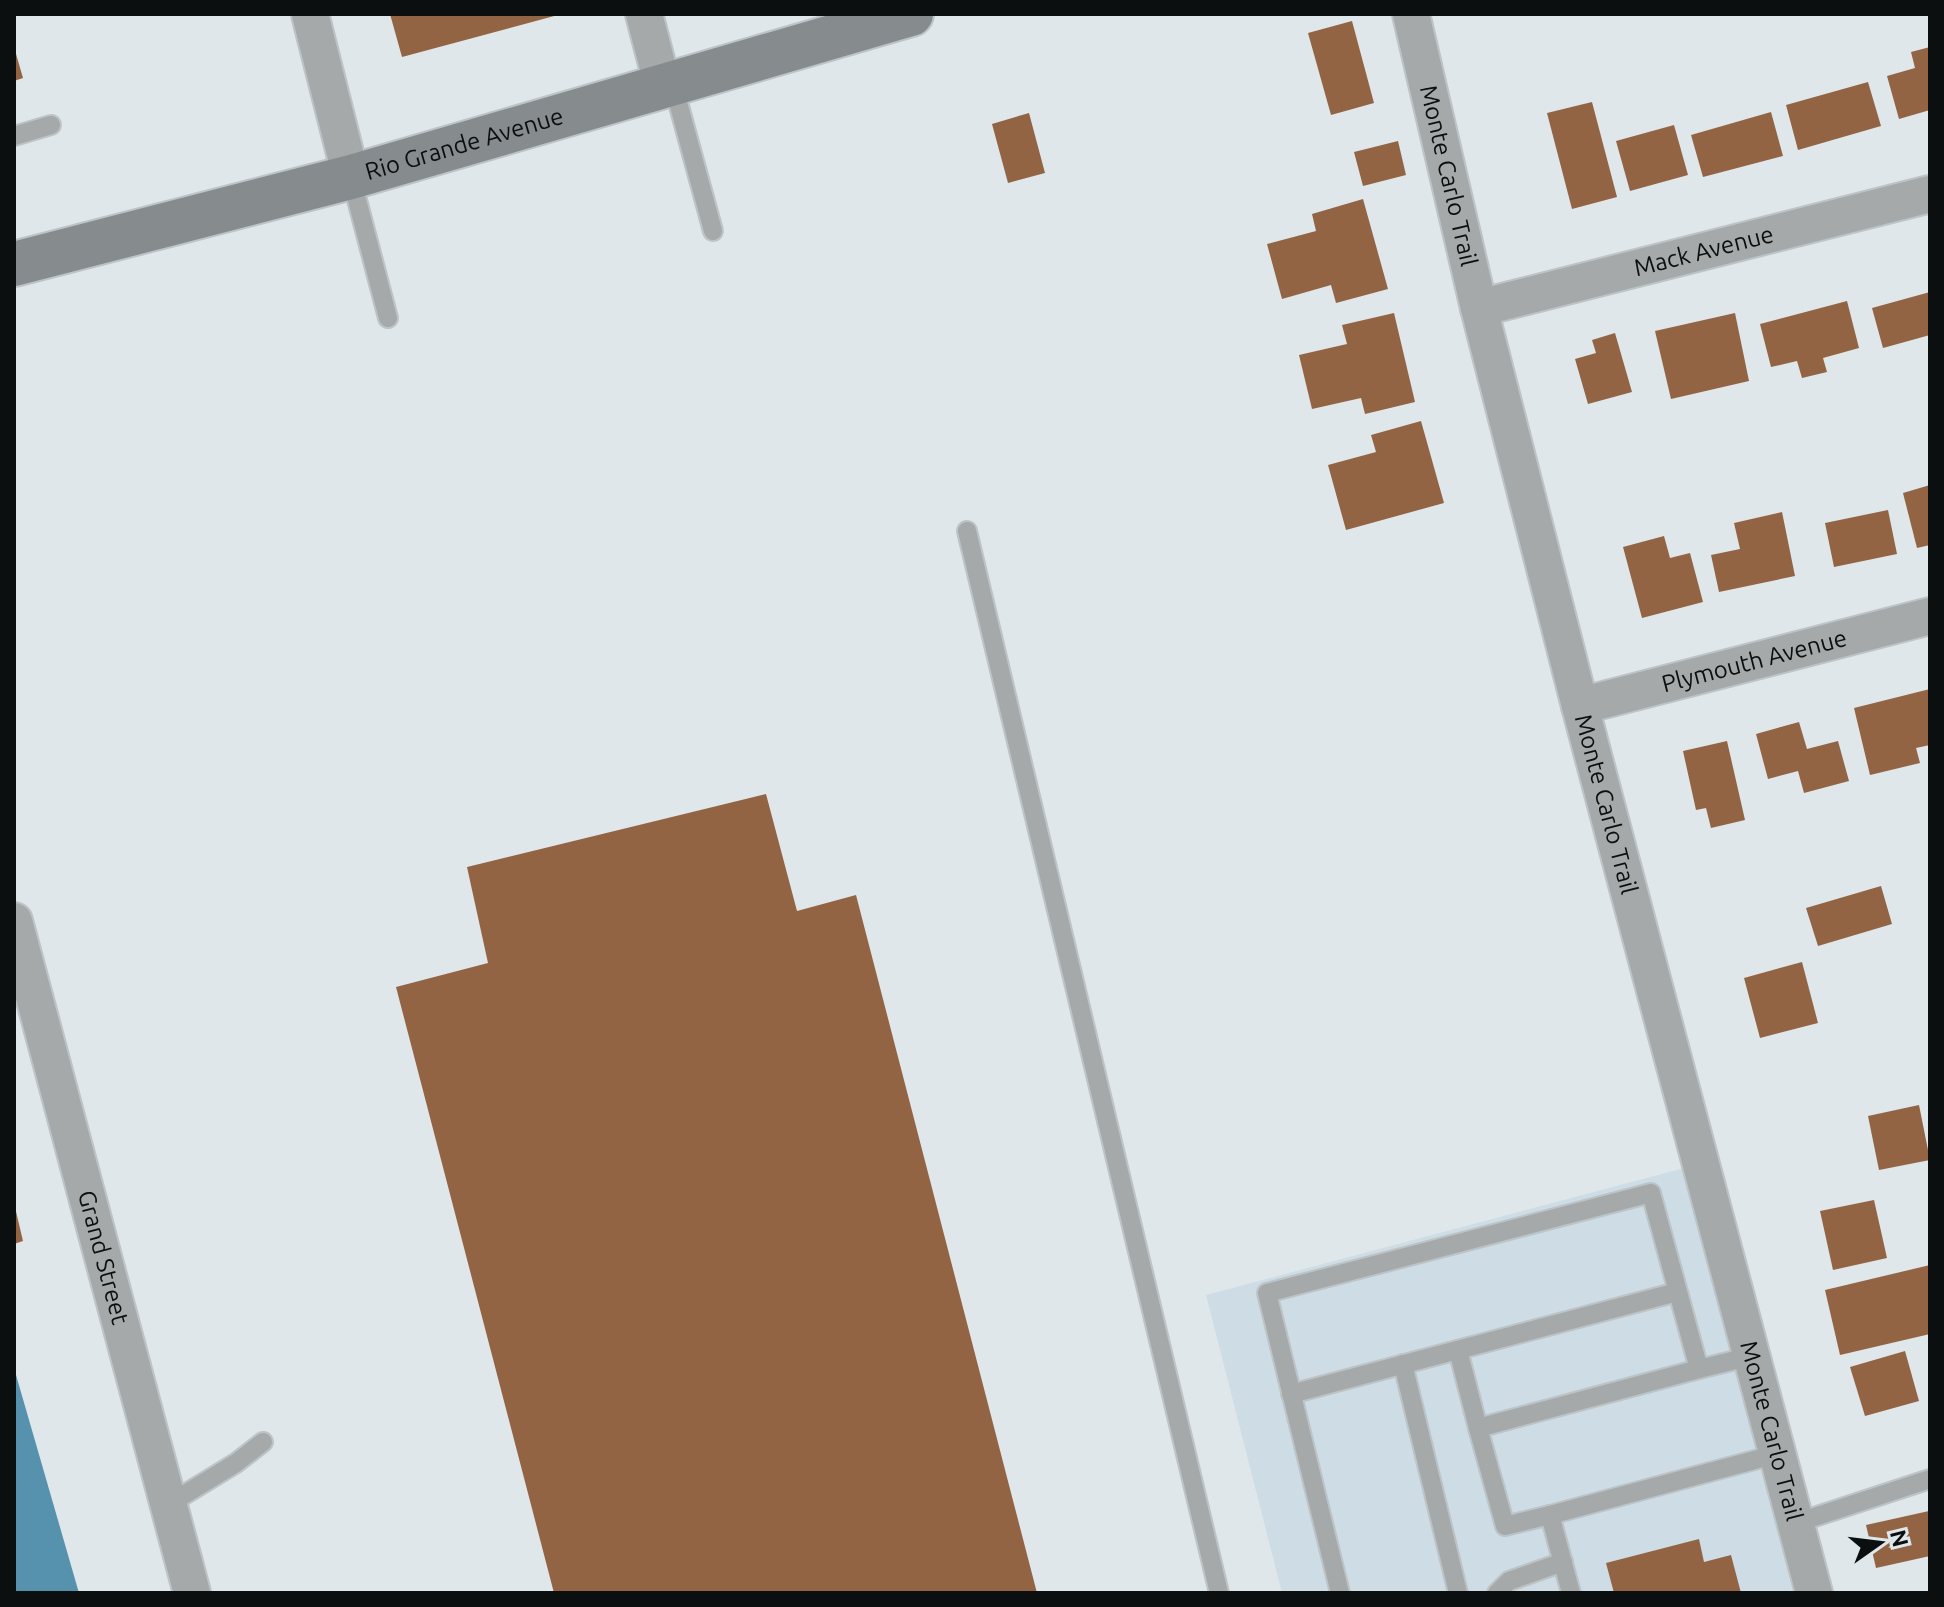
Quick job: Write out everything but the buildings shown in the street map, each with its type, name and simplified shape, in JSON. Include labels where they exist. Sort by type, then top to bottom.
[{"type":"street","points":[[310,14],[351,177]]},
{"type":"street","points":[[644,14],[668,86]]},
{"type":"street","name":"Rio Grande Avenue","points":[[14,264],[351,177],[911,14]]},
{"type":"street","name":"Monte Carlo Trail","points":[[1411,14],[1479,308],[1580,706],[1814,1593]]},
{"type":"street","name":"Mack Avenue","points":[[1479,308],[1930,194]]},
{"type":"street","name":"Plymouth Avenue","points":[[1580,706],[1930,616]]},
{"type":"street","name":"Grand Street","points":[[14,921],[192,1593]]},
{"type":"lane","points":[[668,86],[713,231]]},
{"type":"lane","points":[[14,136],[51,125]]},
{"type":"lane","points":[[351,177],[388,318]]},
{"type":"lane","points":[[967,531],[1219,1593]]},
{"type":"lane","points":[[1340,1593],[1267,1293],[1651,1193],[1699,1369]]},
{"type":"lane","points":[[1291,1394],[1677,1292]]},
{"type":"lane","points":[[1458,1350],[1505,1526],[1777,1454]]},
{"type":"lane","points":[[1478,1428],[1752,1356]]},
{"type":"lane","points":[[1403,1364],[1458,1593]]},
{"type":"lane","points":[[169,1504],[236,1463],[263,1442]]},
{"type":"lane","points":[[1796,1523],[1930,1479]]},
{"type":"lane","points":[[1550,1515],[1571,1593]]},
{"type":"lane","points":[[1497,1593],[1509,1581],[1563,1562]]},
{"type":"shaded area","points":[[1684,1168],[1793,1593],[1282,1593],[1206,1295]]},
{"type":"water","points":[[14,1368],[79,1593],[14,1593]]}]
